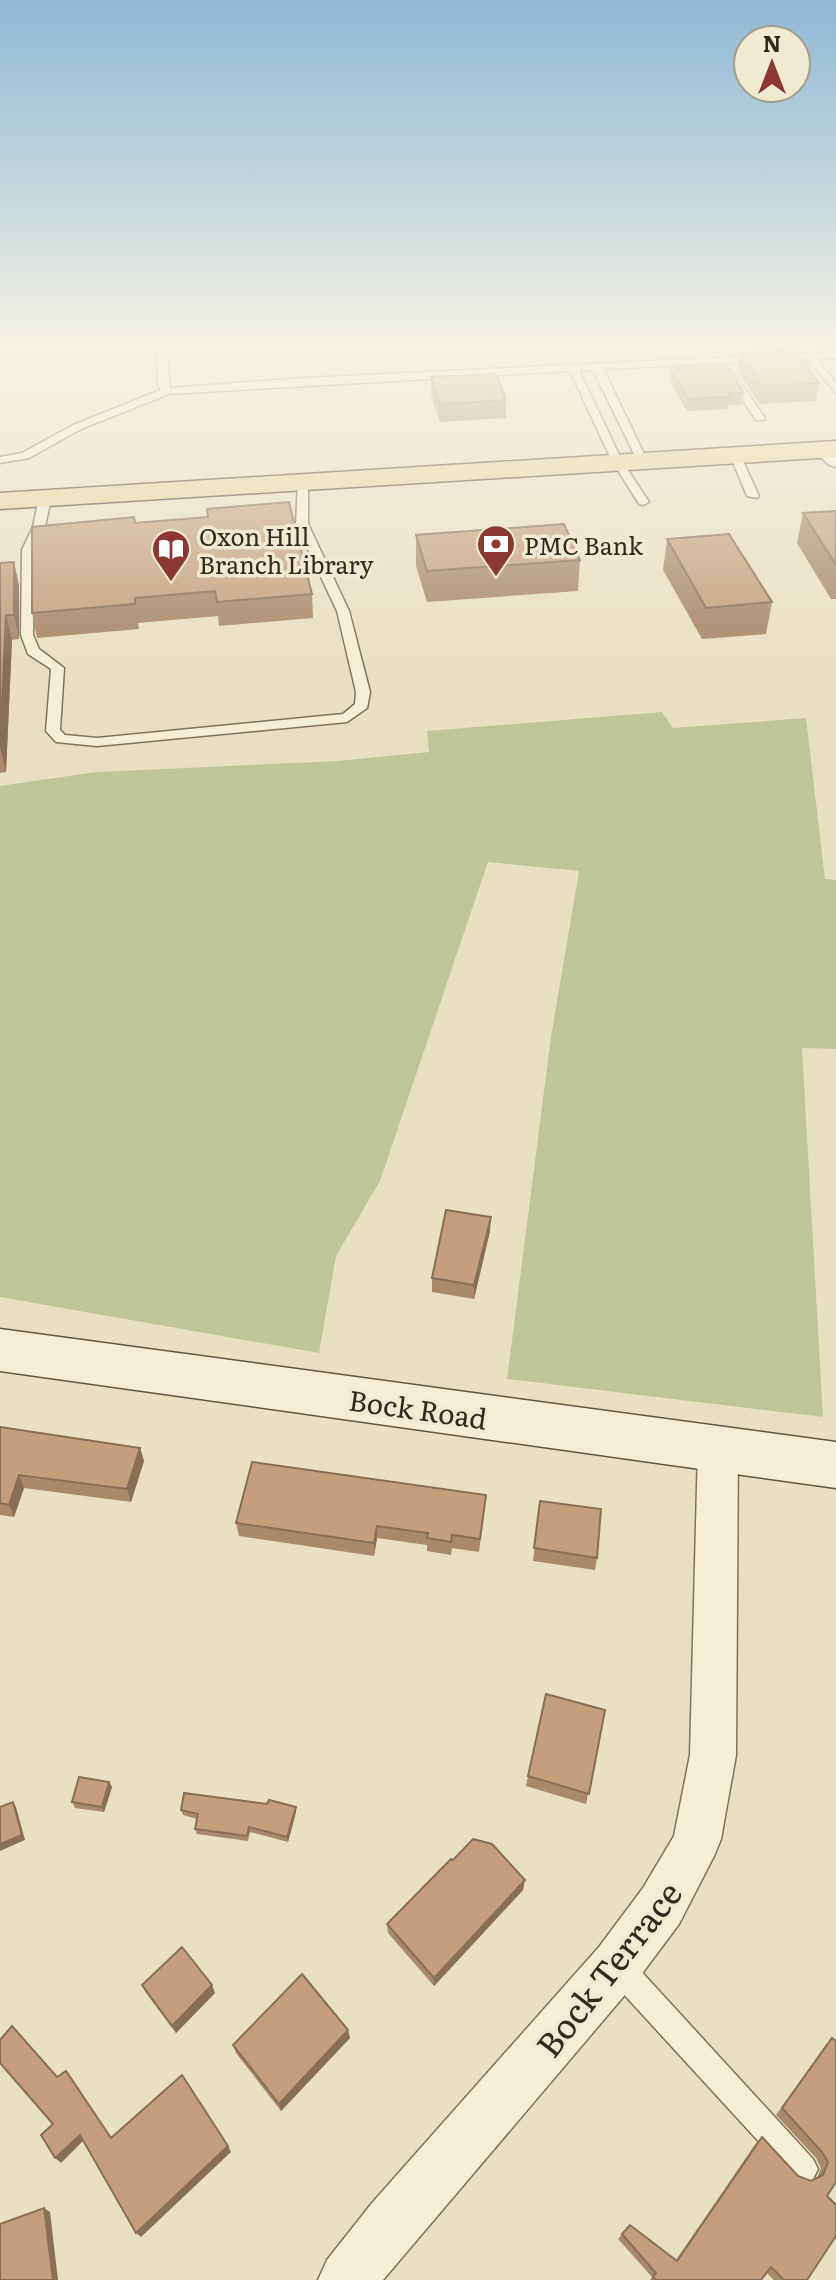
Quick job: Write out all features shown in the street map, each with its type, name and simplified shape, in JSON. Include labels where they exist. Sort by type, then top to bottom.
[{"type":"main road","points":[[0,501],[630,461],[832,453]]},
{"type":"main road","name":"Bock Road","points":[[0,1350],[836,1465]]},
{"type":"street","name":"Bock Terrace","points":[[347,2280],[392,2223],[617,1965],[661,1906],[697,1839],[713,1755],[718,1448]]},
{"type":"lane","points":[[0,460],[25,456],[35,450]]},
{"type":"lane","points":[[624,450],[630,461]]},
{"type":"lane","points":[[626,450],[643,502]]},
{"type":"lane","points":[[735,455],[753,496]]},
{"type":"lane","points":[[45,498],[39,527],[28,550],[27,635],[33,651],[58,668],[53,731],[61,739],[97,742],[347,718],[362,705],[363,692],[343,611],[302,524],[303,482]]},
{"type":"lane","points":[[617,1965],[803,2169]]},
{"type":"green space","points":[[662,712],[673,728],[806,718],[825,879],[836,880],[836,1049],[802,1048],[823,1417],[507,1379],[551,1037],[579,871],[488,862],[380,1181],[336,1256],[319,1353],[0,1297],[0,786],[96,772],[337,761],[429,752],[427,731]]},
{"type":"building","name":"Oxon Hill Branch Library","points":[[289,502],[312,594],[217,602],[215,591],[135,598],[135,604],[32,613],[32,527],[134,517],[135,523],[208,517],[207,509]]},
{"type":"building","points":[[836,511],[836,565],[803,513]]},
{"type":"building","points":[[564,524],[580,560],[427,571],[416,535]]},
{"type":"building","points":[[729,534],[772,602],[706,608],[667,539]]},
{"type":"building","points":[[14,562],[14,615],[6,615],[0,747],[0,563]]},
{"type":"building","points":[[446,1210],[491,1217],[474,1285],[432,1278]]},
{"type":"building","points":[[0,1427],[140,1448],[127,1489],[19,1475],[9,1505],[0,1503]]},
{"type":"building","points":[[252,1462],[486,1495],[480,1539],[452,1535],[451,1542],[427,1538],[428,1533],[377,1526],[374,1543],[236,1523]]},
{"type":"building","points":[[540,1501],[601,1509],[597,1558],[534,1548]]},
{"type":"building","points":[[546,1694],[605,1710],[589,1794],[528,1776]]},
{"type":"building","points":[[79,1777],[109,1782],[102,1807],[72,1802]]},
{"type":"building","points":[[184,1793],[267,1804],[269,1800],[296,1807],[287,1837],[249,1827],[247,1836],[195,1829],[198,1814],[181,1810]]},
{"type":"building","points":[[13,1802],[22,1835],[0,1844],[0,1807]]},
{"type":"building","points":[[473,1839],[492,1844],[525,1880],[434,1978],[387,1924]]},
{"type":"building","points":[[182,1947],[212,1985],[172,2026],[142,1985]]},
{"type":"building","points":[[302,1974],[348,2030],[279,2104],[233,2045]]},
{"type":"building","points":[[12,2026],[57,2077],[66,2071],[111,2138],[182,2075],[228,2146],[136,2233],[80,2135],[55,2158],[41,2135],[53,2124],[0,2063],[0,2040]]},
{"type":"building","points":[[832,2038],[836,2041],[836,2182],[827,2196],[836,2205],[836,2236],[807,2280],[784,2280],[771,2267],[761,2280],[656,2280],[653,2277],[656,2273],[622,2234],[630,2225],[677,2261],[762,2137],[798,2176],[811,2181],[823,2175],[828,2162],[822,2152],[782,2108]]},
{"type":"building","points":[[44,2208],[53,2280],[0,2280],[0,2224]]},
{"type":"place","name":"PMC Bank","points":[[496,578]]},
{"type":"place","name":"Oxon Hill Branch Library","points":[[171,583]]}]
